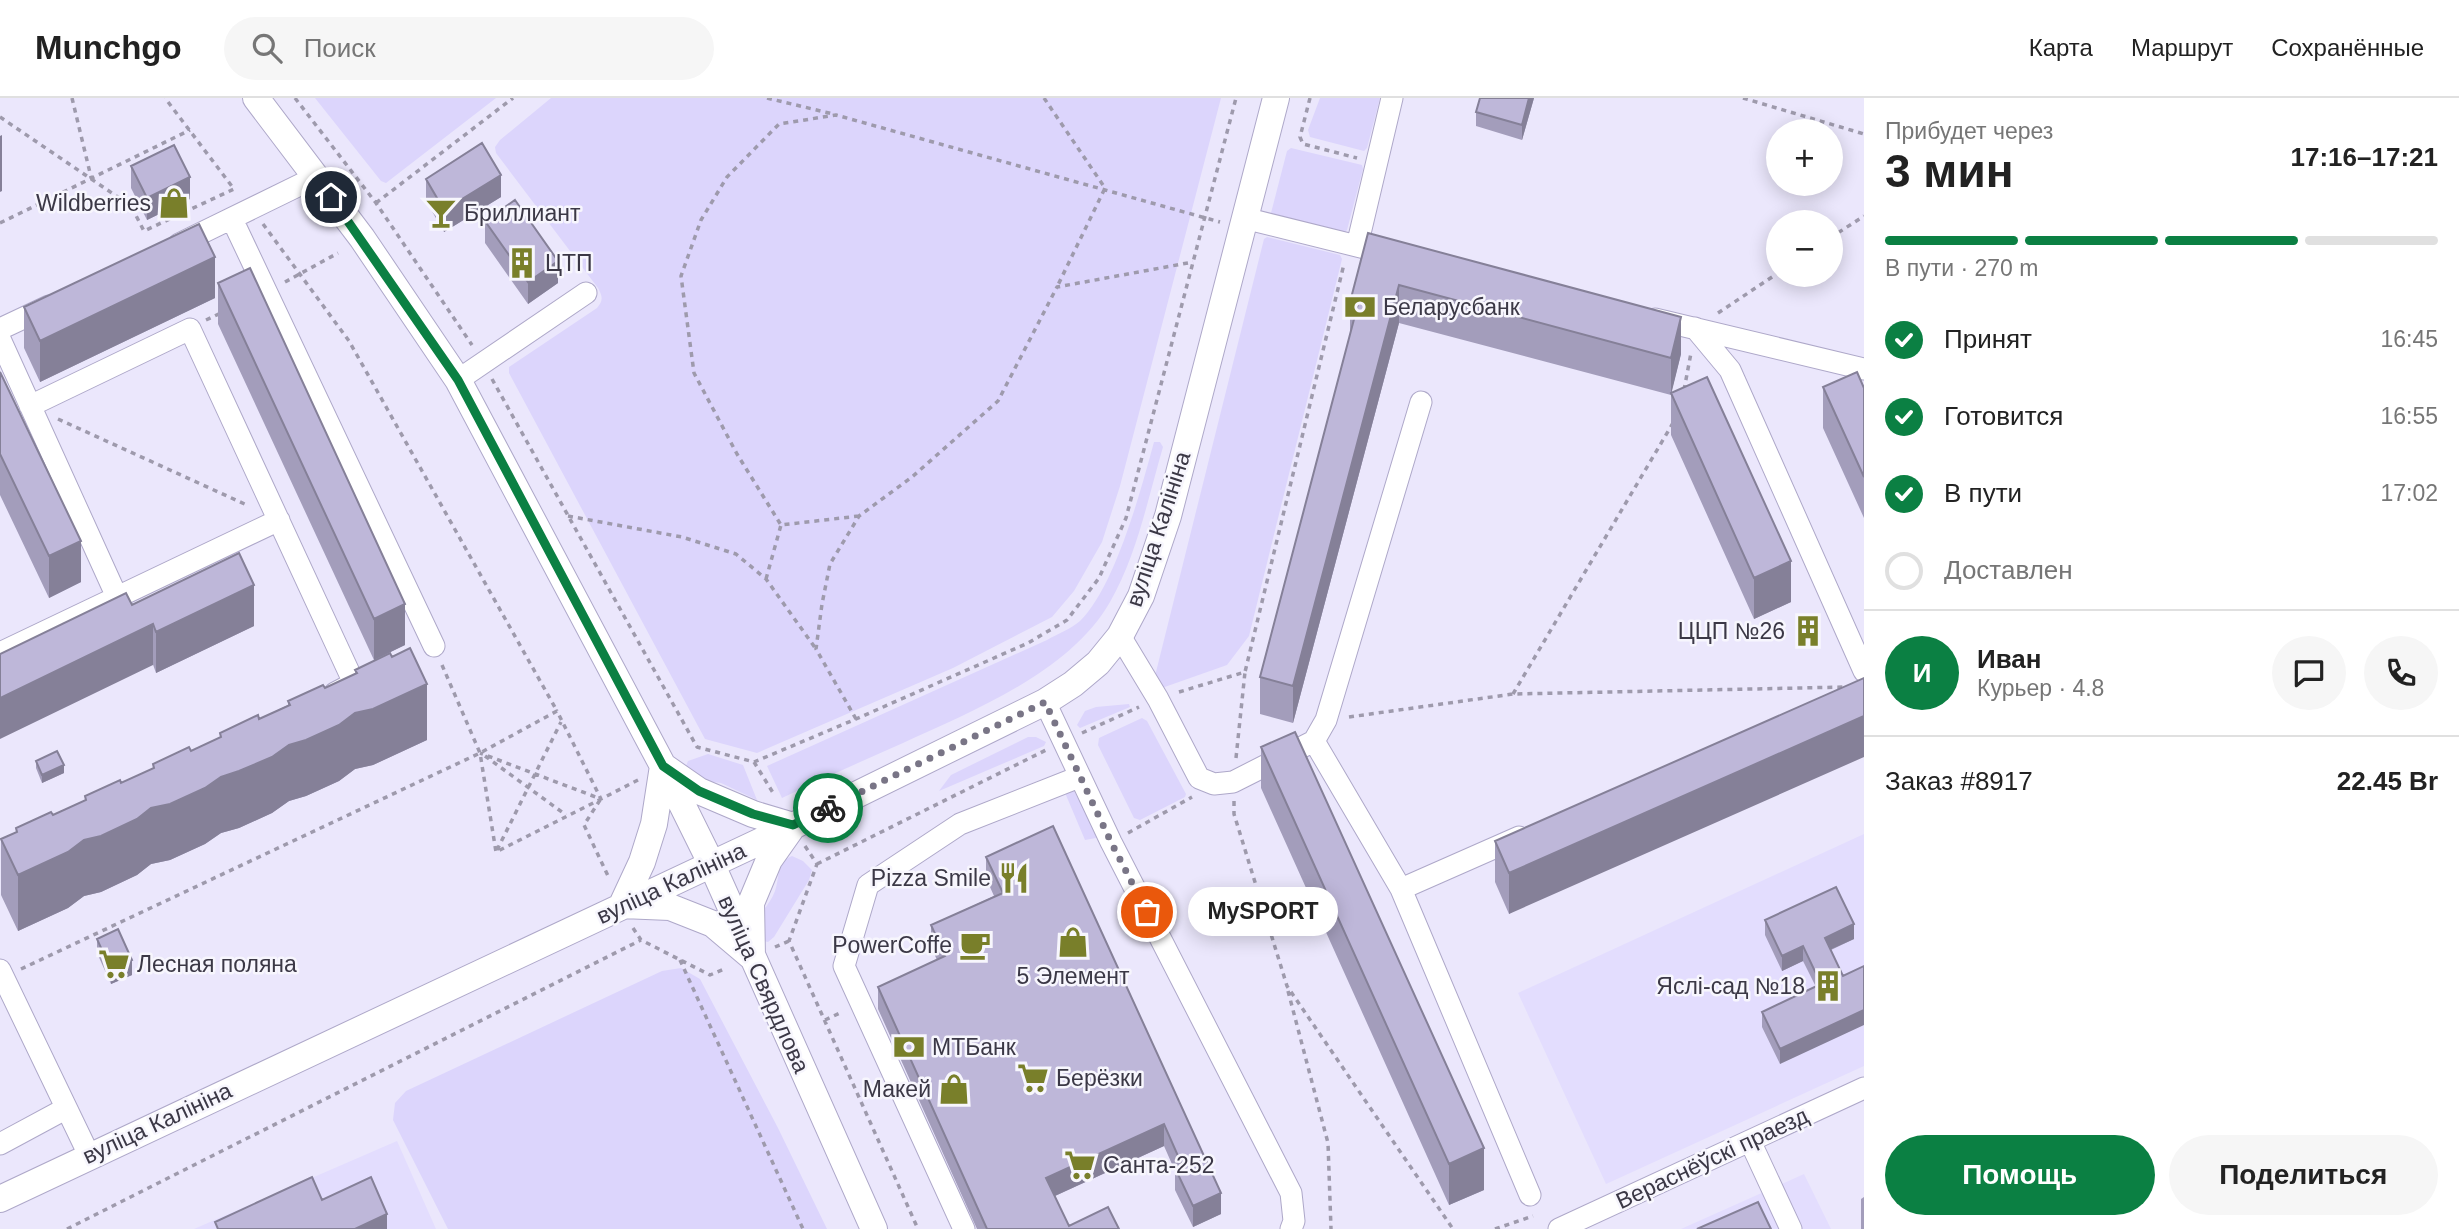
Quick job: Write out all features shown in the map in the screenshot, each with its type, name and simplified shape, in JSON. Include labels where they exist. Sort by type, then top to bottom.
[{"type":"main road","name":"вуліца Свярдлова","points":[[256,98],[362,238],[458,380],[654,771],[711,863],[874,1229]]},
{"type":"main road","name":"вуліца Калініна","points":[[0,1199],[89,1155],[626,914],[711,863],[798,833],[1045,702],[1098,663],[1120,636],[1141,596],[1168,516],[1233,220],[1276,98]]},
{"type":"main road","points":[[654,771],[798,833],[769,860],[751,903],[752,957],[713,924],[670,907],[626,914],[654,824],[654,771]]},
{"type":"street","points":[[1353,245],[1392,98]]},
{"type":"street","points":[[159,254],[316,177]]},
{"type":"street","points":[[232,219],[434,646]]},
{"type":"street","points":[[1233,220],[1411,259]]},
{"type":"street","points":[[458,380],[586,293]]},
{"type":"street","points":[[0,329],[73,295]]},
{"type":"street","points":[[1641,315],[1864,369]]},
{"type":"street","points":[[1695,328],[1730,370],[1863,681]]},
{"type":"street","points":[[30,406],[190,329],[354,683],[318,701]]},
{"type":"street","points":[[0,340],[117,597]]},
{"type":"street","points":[[1120,636],[1158,699],[1199,778],[1223,783],[1314,741],[1326,720],[1421,402]]},
{"type":"street","points":[[0,653],[279,520]]},
{"type":"street","points":[[1045,702],[1111,842],[1292,1193],[1294,1221],[1291,1229]]},
{"type":"street","points":[[1314,741],[1401,889],[1530,1195]]},
{"type":"street","points":[[964,1229],[844,966],[868,885],[960,824],[1079,777]]},
{"type":"street","points":[[1401,889],[1541,827]]},
{"type":"street","points":[[2,974],[89,1155]]},
{"type":"street","name":"Вераснёўскі праезд","points":[[1559,1229],[1864,1088]]},
{"type":"street","points":[[0,1144],[65,1109]]},
{"type":"street","points":[[1750,1141],[1791,1229]]},
{"type":"path","points":[[72,98],[91,179]]},
{"type":"path","points":[[0,117],[131,206],[144,231],[234,189],[165,98]]},
{"type":"path","points":[[295,98],[376,203],[484,363],[697,747],[754,762],[1028,643],[1067,620],[1099,578],[1126,518],[1236,98]]},
{"type":"path","points":[[376,203],[513,98]]},
{"type":"path","points":[[768,98],[1105,188],[1205,218],[1233,220]]},
{"type":"path","points":[[1044,98],[1105,188]]},
{"type":"path","points":[[1310,98],[1300,138],[1303,144],[1369,161]]},
{"type":"path","points":[[1744,98],[1864,134]]},
{"type":"path","points":[[766,579],[781,525],[737,454],[694,373],[681,276],[701,220],[727,177],[779,124],[836,115]]},
{"type":"path","points":[[0,223],[190,130]]},
{"type":"path","points":[[816,649],[830,564],[859,516],[912,477],[998,401],[1105,188]]},
{"type":"path","points":[[1843,230],[1864,216]]},
{"type":"path","points":[[258,217],[349,341],[557,711],[601,799]]},
{"type":"path","points":[[1331,1229],[1328,1143],[1287,986],[1223,783],[1245,672],[1353,245]]},
{"type":"path","points":[[265,292],[338,253]]},
{"type":"path","points":[[1057,287],[1193,262]]},
{"type":"path","points":[[1684,396],[1695,328],[1766,281]]},
{"type":"path","points":[[190,329],[222,313]]},
{"type":"path","points":[[30,406],[279,520]]},
{"type":"path","points":[[1513,694],[1674,421]]},
{"type":"path","points":[[568,516],[682,537],[736,554],[766,579],[816,649],[856,719]]},
{"type":"path","points":[[781,525],[859,516]]},
{"type":"path","points":[[434,646],[480,753],[496,852]]},
{"type":"path","points":[[918,1229],[789,941],[817,864],[1063,741],[1158,699],[1245,672]]},
{"type":"path","points":[[1326,720],[1513,694],[1863,681]]},
{"type":"path","points":[[2,974],[480,753],[557,711]]},
{"type":"path","points":[[496,852],[562,721]]},
{"type":"path","points":[[480,753],[601,799]]},
{"type":"path","points":[[480,753],[567,816]]},
{"type":"path","points":[[754,762],[778,801]]},
{"type":"path","points":[[496,852],[654,771]]},
{"type":"path","points":[[1111,842],[1223,783]]},
{"type":"path","points":[[601,799],[584,825],[609,878]]},
{"type":"path","points":[[798,833],[817,864]]},
{"type":"path","points":[[626,914],[641,940],[710,975],[724,969]]},
{"type":"path","points":[[67,1229],[641,940]]},
{"type":"path","points":[[680,960],[803,1229]]},
{"type":"path","points":[[1287,986],[1453,1229]]},
{"type":"shaded area","points":[[315,98],[496,98],[386,183],[381,181]]},
{"type":"shaded area","points":[[551,98],[1221,98],[1120,486],[1102,542],[1074,591],[1052,617],[953,668],[757,753],[705,739],[509,373],[509,367],[597,308],[602,299],[598,288],[496,153],[495,147],[500,140]]},
{"type":"shaded area","points":[[1320,98],[1380,98],[1364,151],[1310,137],[1308,130]]},
{"type":"shaded area","points":[[1291,148],[1362,165],[1347,230],[1344,233],[1271,213],[1287,151]]},
{"type":"shaded area","points":[[1267,237],[1340,255],[1342,259],[1249,636],[1227,665],[1159,689],[1155,676],[1264,239]]},
{"type":"shaded area","points":[[1154,442],[1160,442],[1163,447],[1128,565],[1110,602],[1092,627],[1071,649],[1018,687],[989,703],[782,798],[767,766],[1047,640],[1080,621],[1093,606],[1115,562],[1134,511]]},
{"type":"shaded area","points":[[1129,704],[1130,707],[1080,728],[1077,725],[1085,711],[1096,707]]},
{"type":"shaded area","points":[[1142,718],[1147,721],[1186,794],[1185,797],[1140,820],[1134,818],[1098,745],[1099,738]]},
{"type":"shaded area","points":[[1028,737],[1036,737],[1046,742],[1044,746],[939,791],[951,775]]},
{"type":"shaded area","points":[[708,754],[743,765],[757,800],[721,783],[706,781],[686,766],[688,761]]},
{"type":"shaded area","points":[[1063,788],[1074,791],[1097,835],[1096,838],[1085,840]]},
{"type":"shaded area","points":[[1864,834],[1864,1066],[1606,1184],[1518,993]]},
{"type":"shaded area","points":[[792,856],[803,861],[812,870],[809,880],[774,937],[768,942],[763,941],[759,916],[774,894],[783,862]]},
{"type":"shaded area","points":[[681,968],[700,979],[827,1229],[448,1229],[393,1120],[395,1103],[406,1091],[662,971]]},
{"type":"shaded area","points":[[397,1141],[436,1229],[194,1229]]},
{"type":"shaded area","points":[[1804,1174],[1831,1229],[1681,1229]]},
{"type":"building","points":[[1480,98],[1529,98],[1522,125],[1476,112]]},
{"type":"building","points":[[482,143],[501,175],[444,210],[426,179]]},
{"type":"building","points":[[174,145],[190,177],[147,198],[131,166]]},
{"type":"building","points":[[515,200],[558,261],[528,282],[485,221]]},
{"type":"building","points":[[199,224],[215,257],[40,341],[24,307]]},
{"type":"building","points":[[1368,233],[1681,317],[1671,358],[1399,285],[1293,686],[1260,677],[1358,304],[1350,302]]},
{"type":"building","points":[[250,268],[405,604],[374,619],[218,283]]},
{"type":"building","points":[[0,372],[81,541],[49,556],[0,454]]},
{"type":"building","points":[[1857,372],[1864,388],[1864,477],[1823,387]]},
{"type":"building","points":[[1707,377],[1791,561],[1754,578],[1671,393]]},
{"type":"building","points":[[239,553],[254,585],[156,632],[153,624],[0,698],[0,654],[126,593],[132,605]]},
{"type":"building","points":[[410,648],[427,684],[373,709],[355,713],[339,725],[289,745],[272,757],[221,777],[205,788],[170,804],[151,808],[137,819],[101,836],[84,840],[68,852],[18,875],[1,839],[17,832],[16,828],[86,800],[85,796],[154,768],[153,764],[189,747],[191,751],[221,737],[220,733],[258,715],[259,719],[290,705],[288,701],[357,673],[355,670],[390,653],[392,657]]},
{"type":"building","points":[[1864,678],[1864,716],[1509,873],[1495,841]]},
{"type":"building","points":[[1295,732],[1484,1148],[1449,1164],[1261,747]]},
{"type":"building","points":[[57,751],[64,765],[42,775],[36,761]]},
{"type":"building","name":"Берёзки","points":[[1053,826],[1221,1193],[1193,1206],[1175,1168],[1182,1165],[1164,1124],[1046,1178],[1069,1226],[1108,1207],[1119,1229],[987,1229],[878,987],[945,956],[931,925],[1003,893],[986,857]]},
{"type":"building","name":"Яслі-сад №18","points":[[1836,887],[1854,924],[1825,938],[1843,976],[1864,966],[1864,1010],[1780,1049],[1762,1012],[1821,984],[1803,946],[1782,956],[1765,920]]},
{"type":"building","points":[[118,929],[132,960],[111,970],[97,939]]},
{"type":"building","points":[[312,1177],[322,1200],[371,1177],[387,1214],[355,1229],[218,1229],[215,1222]]},
{"type":"building","points":[[1758,1202],[1771,1229],[1697,1229]]},
{"type":"way so far","points":[[828,808],[1045,702],[1147,912]]},
{"type":"place","name":"Wildberries","points":[[174,203]]},
{"type":"place","name":"Бриллиант","points":[[441,213]]},
{"type":"place","name":"ЦТП","points":[[522,263]]},
{"type":"place","name":"Беларусбанк","points":[[1360,307]]},
{"type":"place","name":"ЦЦП №26","points":[[1808,631]]},
{"type":"place","name":"Pizza Smile","points":[[1014,878]]},
{"type":"place","name":"MySPORT","points":[[1147,912]]},
{"type":"place","name":"5 Элемент","points":[[1073,942]]},
{"type":"place","name":"PowerCoffe","points":[[975,945]]},
{"type":"place","name":"Лесная поляна","points":[[114,964]]},
{"type":"place","name":"Яслі-сад №18","points":[[1828,986]]},
{"type":"place","name":"МТБанк","points":[[909,1047]]},
{"type":"place","name":"Берёзки","points":[[1033,1078]]},
{"type":"place","name":"Макей","points":[[954,1089]]},
{"type":"place","name":"Санта-252","points":[[1080,1165]]},
{"type":"route","points":[[331,197],[458,380],[663,766],[699,791],[753,814],[793,825],[828,808]]}]
